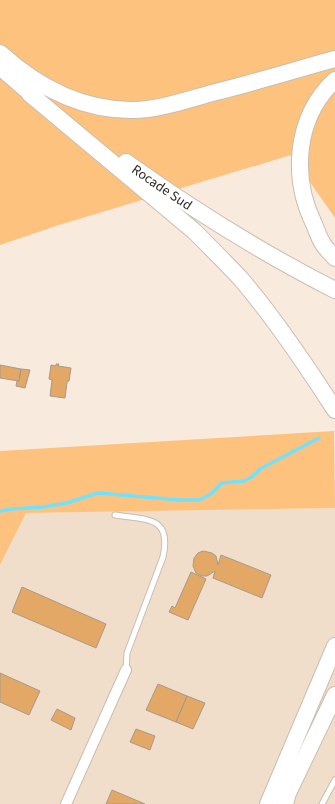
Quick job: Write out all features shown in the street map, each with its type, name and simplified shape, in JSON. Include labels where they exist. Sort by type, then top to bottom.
[{"type":"main road","points":[[0,53],[41,84],[63,96],[86,105],[107,109],[130,110],[149,109],[175,103],[335,59]]},
{"type":"main road","name":"Rocade Sud","points":[[0,67],[30,94],[150,179],[220,224],[302,273],[335,290]]},
{"type":"main road","points":[[335,80],[322,94],[312,109],[301,141],[300,182],[307,211],[322,243],[335,258]]},
{"type":"main road","points":[[30,94],[194,231],[224,262],[262,304],[296,350],[335,410]]},
{"type":"main road","points":[[268,804],[335,646]]},
{"type":"main road","points":[[285,804],[288,793],[335,695]]},
{"type":"street","points":[[66,804],[126,670]]},
{"type":"lane","points":[[114,515],[149,520],[160,526],[164,533],[166,544],[163,558],[127,653],[126,670]]},
{"type":"lane","points":[[322,804],[335,780]]},
{"type":"shaded area","points":[[0,0],[335,0],[335,218],[291,155],[59,225],[0,245]]},
{"type":"shaded area","points":[[334,431],[335,508],[26,513],[0,565],[0,451]]},
{"type":"shaded area","points":[[335,508],[335,804],[0,804],[0,565],[26,513]]},
{"type":"building","points":[[56,364],[59,364],[58,366],[71,368],[65,398],[50,396],[52,380],[49,379],[51,365],[56,366]]},
{"type":"building","points":[[0,365],[21,369],[19,381],[0,378]]},
{"type":"building","points":[[21,369],[30,370],[25,388],[16,386],[17,381],[19,381]]},
{"type":"building","points":[[203,551],[212,553],[216,556],[218,565],[221,555],[271,575],[262,598],[213,578],[215,571],[207,576],[202,576],[196,573],[193,566],[194,558],[198,553]]},
{"type":"building","points":[[191,572],[206,579],[188,620],[169,612],[172,606],[175,608]]},
{"type":"building","points":[[22,587],[106,624],[96,648],[12,612]]},
{"type":"building","points":[[0,673],[40,691],[29,715],[0,702]]},
{"type":"building","points":[[158,684],[187,696],[176,722],[146,710]]},
{"type":"building","points":[[187,696],[205,703],[193,729],[176,722]]},
{"type":"building","points":[[57,709],[75,718],[71,730],[51,720]]},
{"type":"building","points":[[136,729],[155,736],[150,750],[130,742]]},
{"type":"building","points":[[112,790],[145,804],[106,804]]},
{"type":"waterway","points":[[0,511],[67,503],[98,493],[180,500],[199,500],[211,494],[222,483],[244,481],[252,477],[260,469],[319,438]]}]
